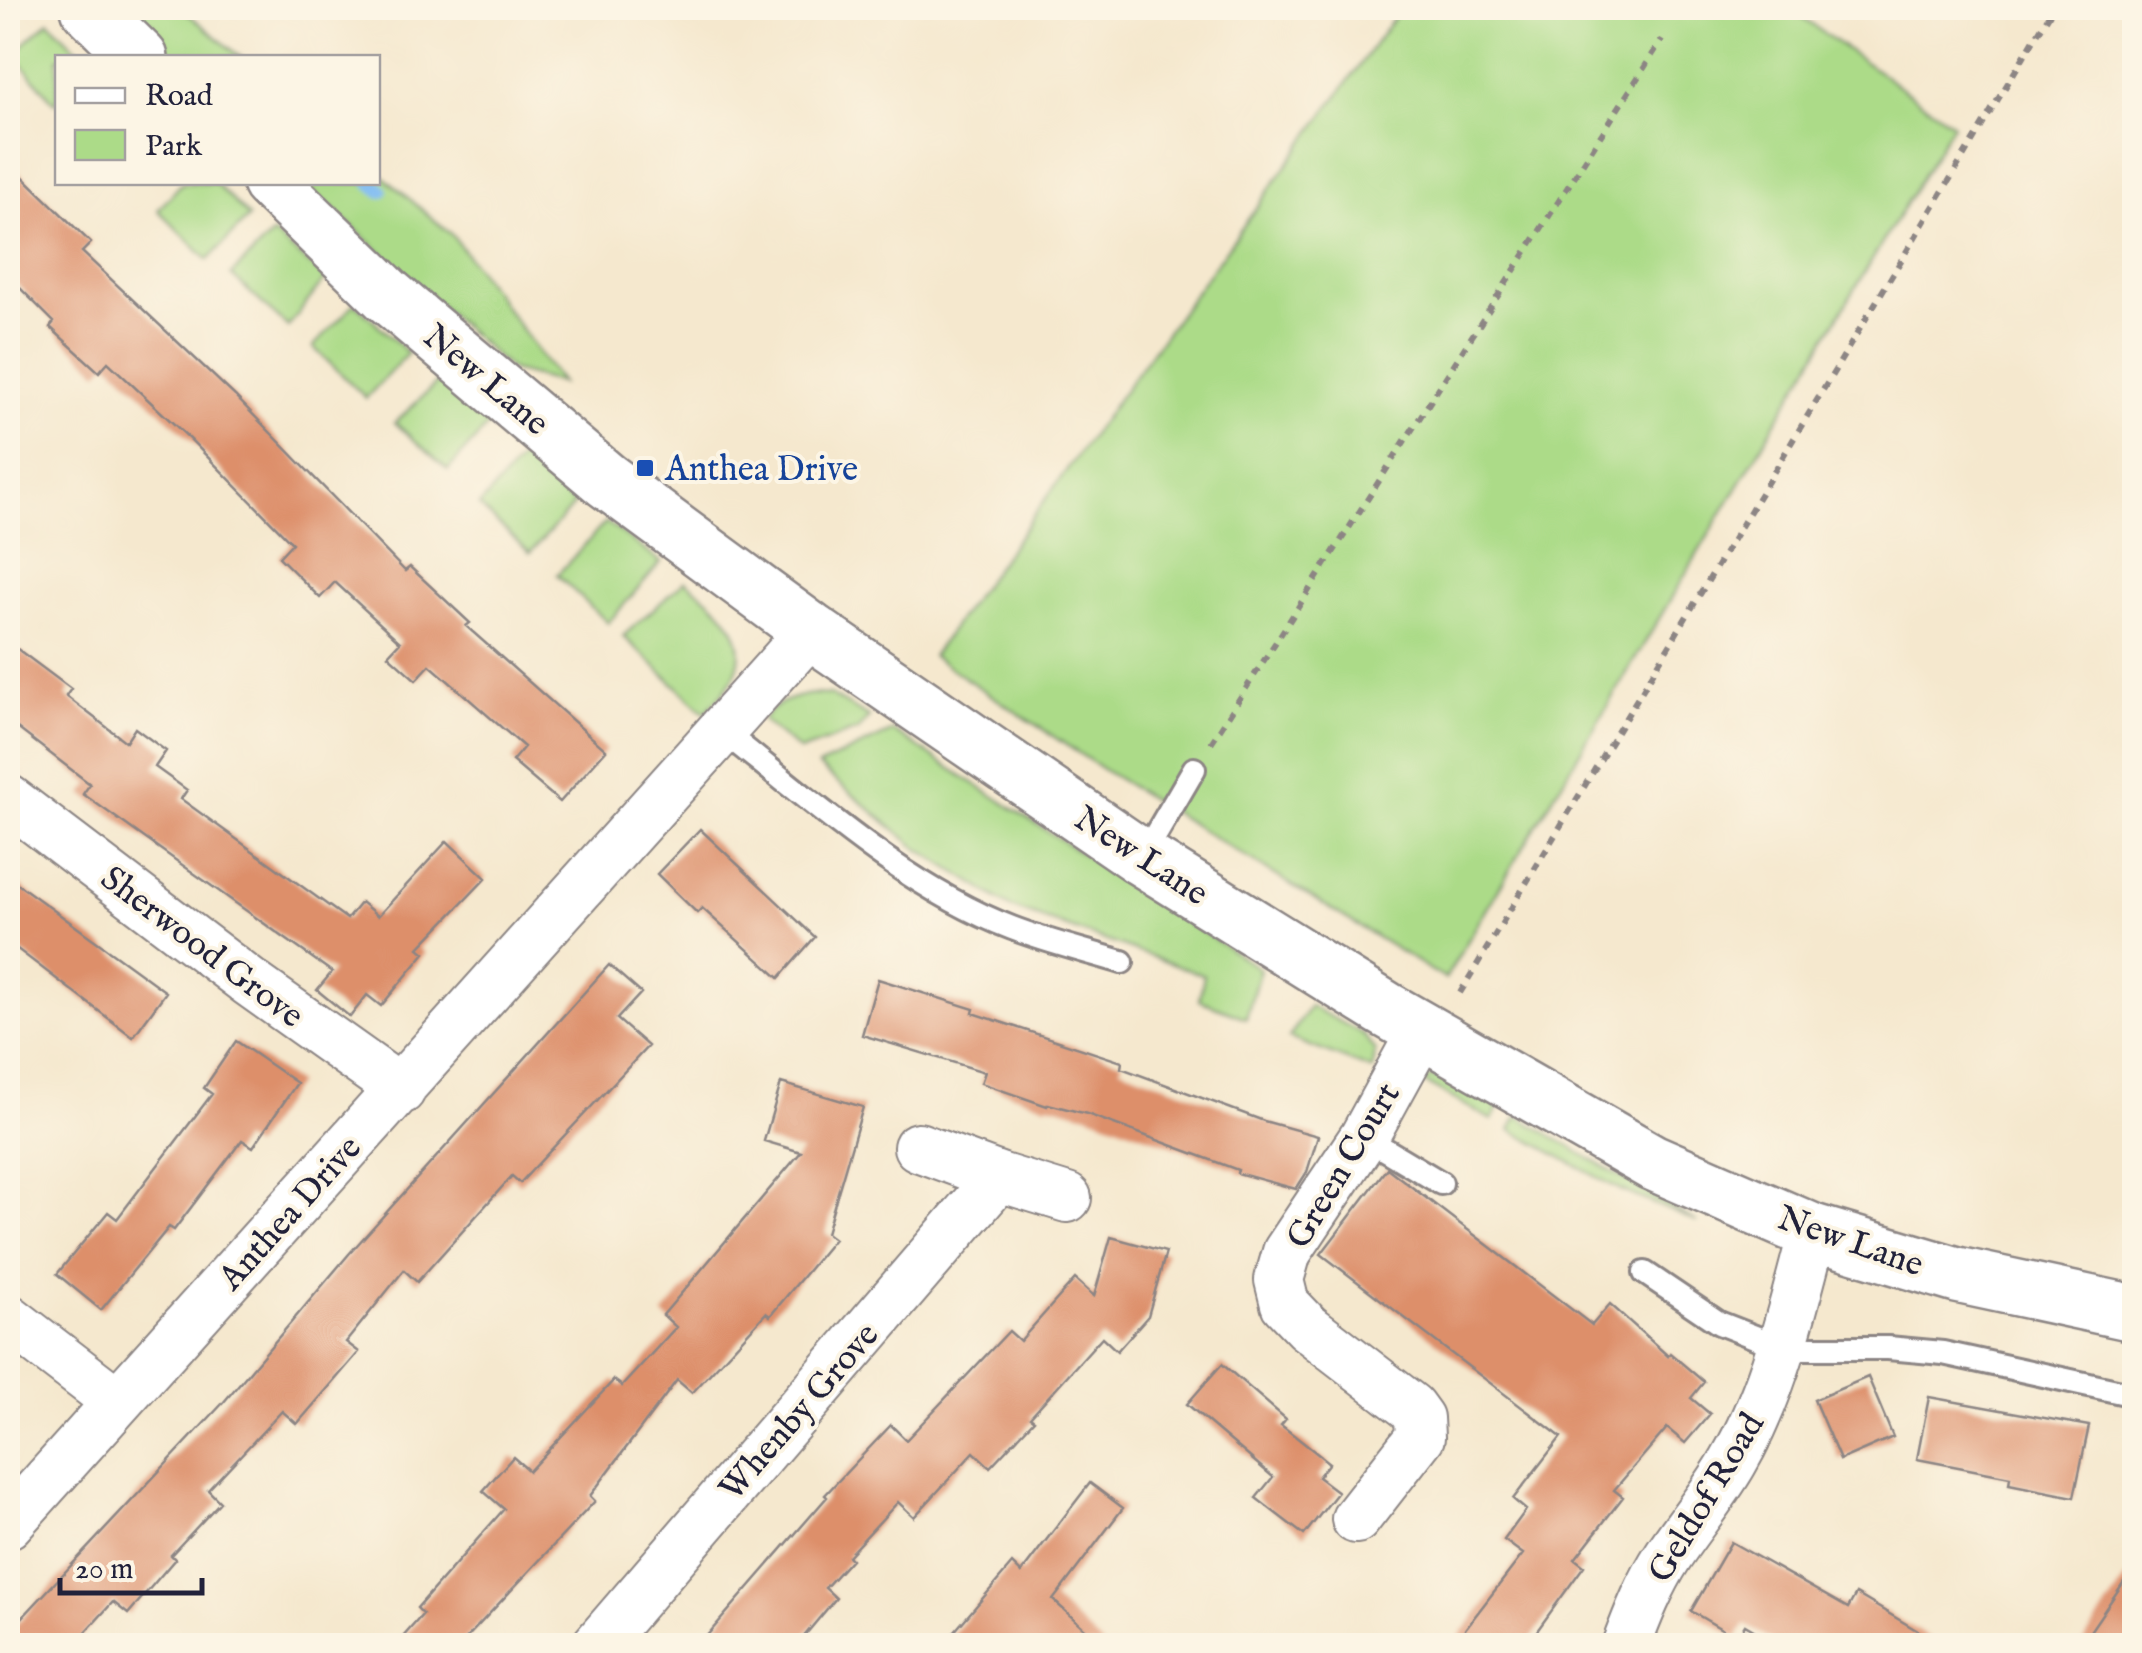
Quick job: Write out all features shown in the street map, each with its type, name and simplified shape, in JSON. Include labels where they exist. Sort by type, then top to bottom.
[{"type":"street","points":[[88,8],[137,55]]},
{"type":"street","name":"New Lane","points":[[273,185],[387,294],[606,480],[811,632],[1142,858],[1437,1019],[1652,1162],[1814,1232],[1957,1275],[2134,1313]]},
{"type":"street","name":"Anthea Drive","points":[[8,1524],[811,632]]},
{"type":"street","name":"Sherwood Grove","points":[[8,799],[249,982],[401,1090]]},
{"type":"street","name":"Green Court","points":[[1356,1519],[1420,1438],[1419,1418],[1411,1407],[1307,1327],[1285,1304],[1280,1280],[1288,1252],[1437,1019]]},
{"type":"street","points":[[918,1146],[1067,1198]]},
{"type":"street","name":"Whenby Grove","points":[[596,1646],[999,1177]]},
{"type":"street","name":"Geldof Road","points":[[1626,1646],[1643,1599],[1735,1460],[1765,1397],[1783,1348],[1814,1232]]},
{"type":"street","points":[[8,1318],[116,1401]]},
{"type":"lane","points":[[720,730],[860,839],[934,888],[1010,928],[1122,962]]},
{"type":"lane","points":[[1142,858],[1194,768]]},
{"type":"lane","points":[[1364,1136],[1441,1183]]},
{"type":"lane","points":[[1646,1273],[1719,1323],[1783,1348],[1888,1348],[1943,1353],[2121,1392]]},
{"type":"path","points":[[1437,1019],[2053,8]]},
{"type":"path","points":[[1194,768],[1662,40]]},
{"type":"green space","points":[[122,8],[181,8],[239,55],[170,55]]},
{"type":"green space","points":[[1401,8],[1788,8],[1953,124],[1445,979],[1107,772],[932,656]]},
{"type":"green space","points":[[49,21],[83,55],[55,55],[55,103],[13,54]]},
{"type":"green space","points":[[380,174],[452,235],[561,383],[511,370],[306,185],[380,185]]},
{"type":"green space","points":[[180,185],[217,185],[249,217],[208,260],[158,210]]},
{"type":"green space","points":[[273,234],[326,278],[288,327],[231,275]]},
{"type":"green space","points":[[355,303],[408,353],[366,398],[313,347]]},
{"type":"green space","points":[[442,378],[493,420],[448,470],[395,423]]},
{"type":"green space","points":[[523,456],[575,504],[530,553],[479,506]]},
{"type":"green space","points":[[606,522],[661,562],[608,623],[557,575]]},
{"type":"green space","points":[[685,581],[725,616],[738,639],[740,652],[732,679],[705,713],[623,636]]},
{"type":"green space","points":[[812,694],[830,695],[869,717],[858,730],[800,751],[762,720],[784,702]]},
{"type":"green space","points":[[893,731],[1260,969],[1246,1018],[1199,1000],[1204,975],[1010,907],[916,847],[818,766]]},
{"type":"green space","points":[[1310,1006],[1363,1034],[1375,1051],[1373,1070],[1289,1038]]},
{"type":"green space","points":[[1448,1076],[1500,1104],[1492,1120],[1418,1079]]},
{"type":"green space","points":[[1518,1116],[1697,1222],[1621,1190],[1511,1130]]},
{"type":"building","points":[[8,162],[91,243],[82,252],[235,396],[405,571],[410,567],[470,623],[466,626],[606,750],[560,802],[512,761],[524,747],[430,665],[416,680],[388,655],[400,642],[335,582],[320,598],[279,557],[292,543],[191,440],[108,362],[99,372],[50,327],[54,322],[8,276]]},
{"type":"building","points":[[8,642],[71,689],[66,696],[126,742],[135,728],[166,751],[155,767],[187,790],[181,799],[347,919],[361,902],[378,916],[447,841],[486,878],[419,948],[425,953],[381,1006],[367,995],[350,1017],[317,990],[332,972],[83,794],[90,784],[8,721]]},
{"type":"building","points":[[700,829],[815,937],[779,978],[702,908],[697,913],[657,874]]},
{"type":"building","points":[[8,877],[166,992],[133,1037],[8,942]]},
{"type":"building","points":[[609,965],[641,993],[617,1019],[648,1046],[520,1183],[512,1176],[417,1282],[404,1270],[346,1342],[359,1352],[297,1424],[282,1411],[208,1490],[220,1502],[171,1555],[175,1559],[128,1614],[113,1602],[73,1646],[8,1646],[8,1633],[223,1403],[349,1254]]},
{"type":"building","points":[[878,979],[1122,1062],[1121,1068],[1264,1121],[1318,1136],[1307,1172],[1296,1189],[1237,1173],[1238,1170],[1087,1114],[1047,1106],[981,1083],[985,1072],[862,1035]]},
{"type":"building","points":[[236,1041],[297,1083],[253,1147],[242,1140],[174,1230],[169,1227],[101,1310],[57,1274],[108,1212],[117,1219],[212,1094],[204,1088]]},
{"type":"building","points":[[781,1083],[863,1107],[826,1233],[834,1239],[770,1316],[766,1313],[692,1393],[677,1380],[590,1496],[595,1501],[459,1646],[395,1646],[423,1614],[417,1608],[504,1509],[483,1491],[513,1457],[529,1471],[614,1380],[622,1386],[676,1327],[663,1315],[801,1152],[764,1141]]},
{"type":"building","points":[[1387,1168],[1592,1325],[1610,1304],[1704,1382],[1691,1398],[1710,1414],[1685,1443],[1667,1428],[1614,1490],[1623,1497],[1575,1559],[1584,1566],[1526,1646],[1452,1646],[1523,1554],[1504,1540],[1526,1510],[1513,1499],[1561,1437],[1321,1254]]},
{"type":"building","points":[[1111,1237],[1166,1252],[1148,1316],[1117,1351],[1102,1337],[990,1467],[974,1452],[914,1517],[898,1502],[848,1556],[851,1559],[825,1588],[836,1598],[796,1646],[698,1646],[825,1495],[891,1425],[906,1440],[1009,1331],[1020,1341],[1075,1279],[1094,1296]]},
{"type":"building","points":[[1222,1364],[1286,1419],[1281,1425],[1329,1463],[1318,1477],[1338,1492],[1304,1535],[1256,1498],[1273,1477],[1187,1404]]},
{"type":"building","points":[[1868,1377],[1893,1437],[1840,1460],[1814,1400]]},
{"type":"building","points":[[1929,1397],[2089,1426],[2074,1497],[2009,1484],[2010,1477],[1917,1459]]},
{"type":"building","points":[[1090,1483],[1123,1508],[1053,1600],[1104,1646],[942,1646],[1012,1564],[1021,1573]]},
{"type":"building","points":[[1731,1542],[1848,1608],[1856,1594],[1943,1646],[1781,1646],[1745,1625],[1737,1638],[1691,1611]]},
{"type":"building","points":[[2134,1567],[2134,1646],[2080,1646]]},
{"type":"waterway","points":[[374,185],[381,191]]},
{"type":"place","name":"Anthea Drive","points":[[645,468]]}]
